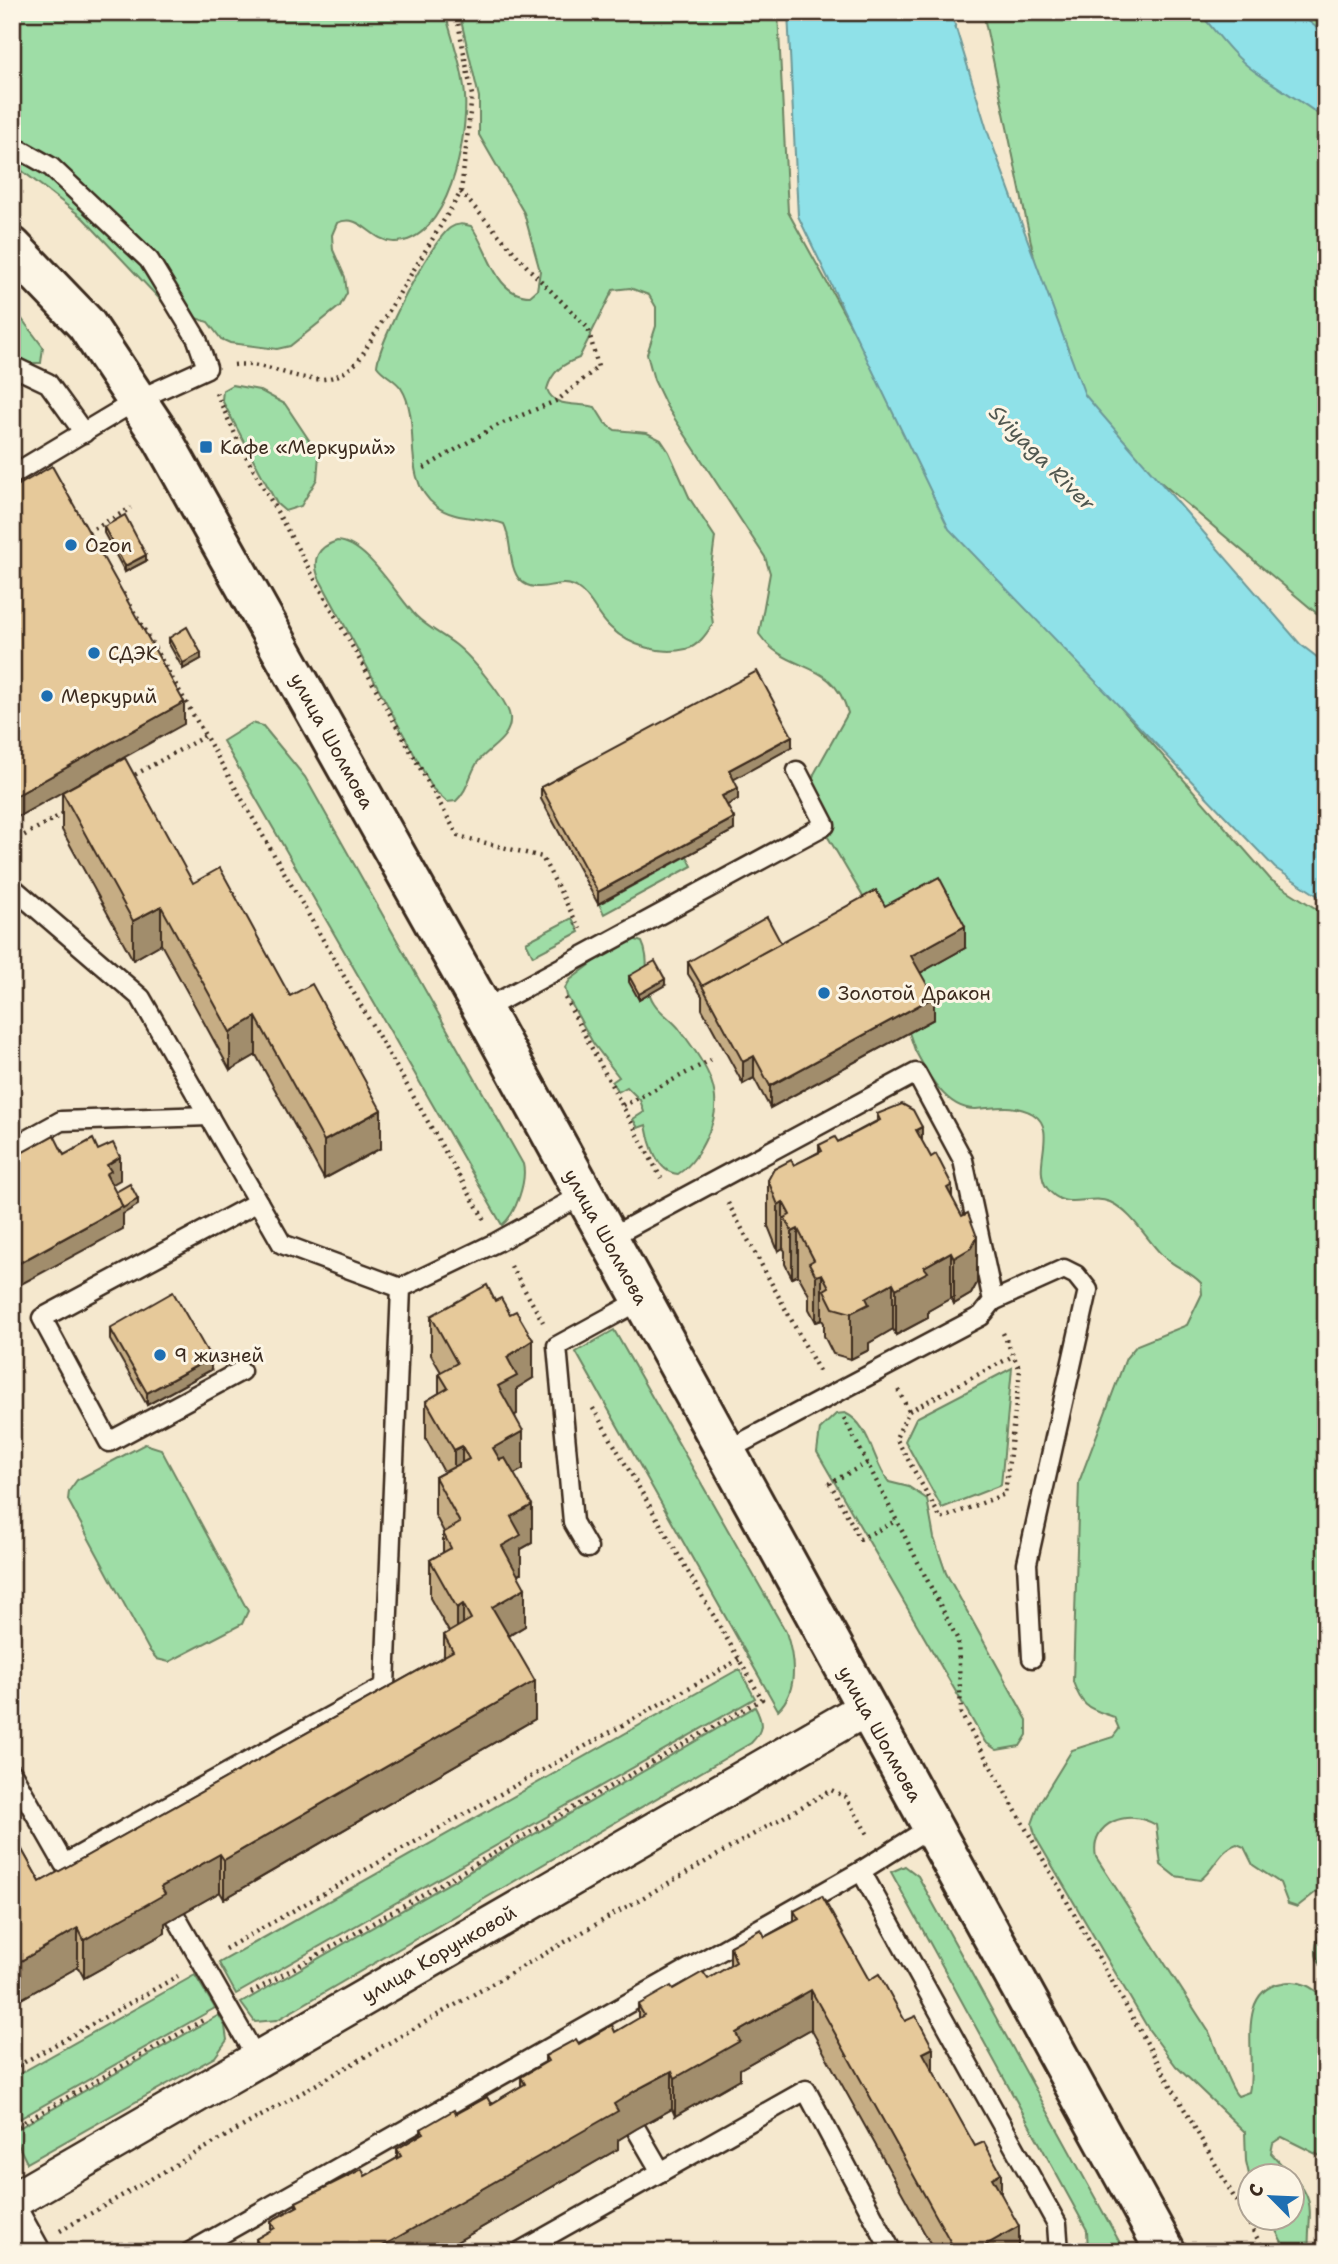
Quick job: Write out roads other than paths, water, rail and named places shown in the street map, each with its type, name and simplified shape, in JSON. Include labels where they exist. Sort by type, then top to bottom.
[{"type":"street","name":"улица Шолмова","points":[[12,247],[86,324],[139,399],[482,1010],[1166,2252]]},
{"type":"street","name":"улица Корунковой","points":[[12,2201],[866,1708]]},
{"type":"street","points":[[12,2216],[31,2250]]},
{"type":"lane","points":[[12,145],[51,167],[149,260],[197,339],[206,368],[139,399],[12,474]]},
{"type":"lane","points":[[12,366],[48,383],[84,433]]},
{"type":"lane","points":[[482,1010],[825,825],[797,771]]},
{"type":"lane","points":[[12,887],[141,998],[282,1244],[401,1288],[497,1242],[582,1195]]},
{"type":"lane","points":[[607,1239],[916,1073],[963,1160],[993,1301]]},
{"type":"lane","points":[[12,1148],[61,1121],[209,1116]]},
{"type":"lane","points":[[241,1371],[108,1441],[43,1318],[258,1202]]},
{"type":"lane","points":[[724,1452],[981,1315],[993,1301],[1063,1269],[1076,1275],[1088,1290],[1027,1563],[1032,1658]]},
{"type":"lane","points":[[12,1773],[64,1864],[385,1686],[401,1288]]},
{"type":"lane","points":[[588,1548],[573,1522],[557,1346],[641,1300]]},
{"type":"lane","points":[[190,2252],[861,1871],[932,1826]]},
{"type":"lane","points":[[126,1829],[138,1850]]},
{"type":"lane","points":[[861,1871],[1057,2224],[1059,2252]]},
{"type":"lane","points":[[176,1917],[257,2059]]},
{"type":"lane","points":[[580,2031],[591,2050]]},
{"type":"lane","points":[[519,2252],[806,2090],[892,2252]]},
{"type":"lane","points":[[636,2129],[661,2172]]},
{"type":"water","name":"Sviyaga River","points":[[788,12],[951,12],[987,130],[1085,395],[1300,644],[1326,664],[1326,901],[1275,868],[949,529],[798,216]]},
{"type":"water","points":[[1199,12],[1297,12],[1326,35],[1326,120],[1246,65]]},
{"type":"place","name":"Кафе «Меркурий»","points":[[206,447]]},
{"type":"place","name":"Ozon","points":[[71,545]]},
{"type":"place","name":"СДЭК","points":[[94,653]]},
{"type":"place","name":"Меркурий","points":[[47,696]]},
{"type":"place","name":"Золотой Дракон","points":[[824,993]]},
{"type":"place","name":"9 жизней","points":[[160,1355]]}]
